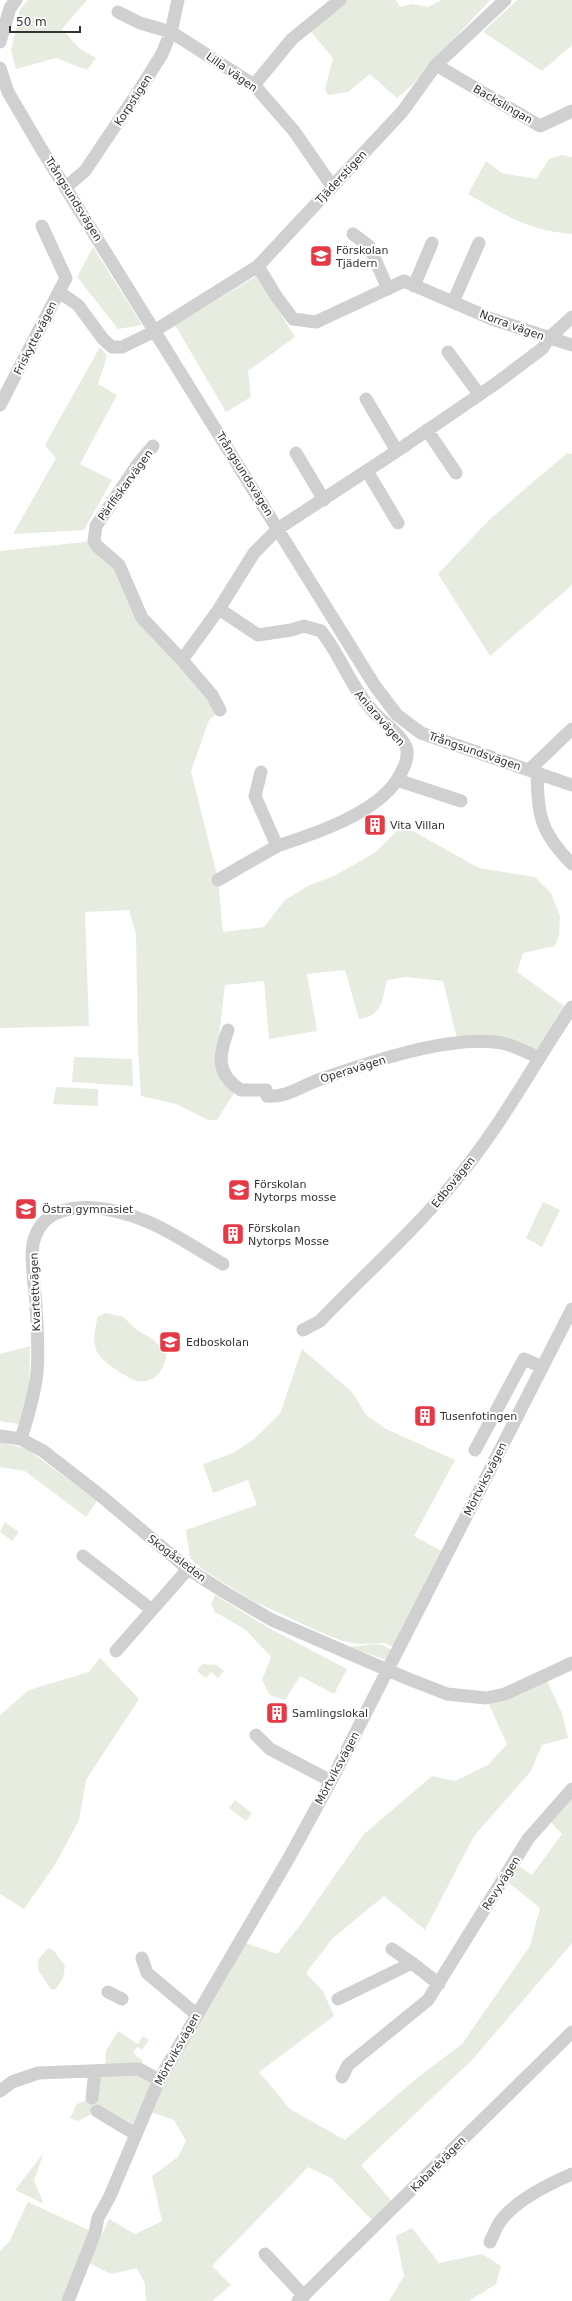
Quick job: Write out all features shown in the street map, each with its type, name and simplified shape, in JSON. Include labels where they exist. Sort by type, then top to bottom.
[{"type":"street","points":[[0,42],[10,8],[16,0]]},
{"type":"street","name":"Korpstigen","points":[[66,187],[85,170],[162,54],[171,32],[178,0]]},
{"type":"street","points":[[254,85],[292,39],[340,0]]},
{"type":"street","name":"Tjäderstigen","points":[[156,330],[258,266],[402,112],[436,65],[506,0]]},
{"type":"street","name":"Lilla vägen","points":[[118,12],[140,23],[171,32],[254,85],[294,131],[332,186]]},
{"type":"street","name":"Backslingan","points":[[436,65],[540,126],[572,111]]},
{"type":"street","name":"Trångsundsvägen","points":[[0,68],[8,92],[66,187],[376,686],[397,715],[421,733],[572,785]]},
{"type":"street","name":"Friskyttevägen","points":[[0,405],[66,278],[42,226]]},
{"type":"street","points":[[353,234],[369,246],[388,289]]},
{"type":"street","points":[[414,286],[432,243]]},
{"type":"street","points":[[453,302],[479,243]]},
{"type":"street","name":"Norra vägen","points":[[258,266],[276,296],[293,319],[316,322],[404,281],[492,319],[548,339],[572,345]]},
{"type":"street","name":"Friskyttevägen","points":[[58,292],[78,305],[103,339],[112,347],[130,344],[156,330]]},
{"type":"street","points":[[182,660],[219,609],[254,553],[279,528],[324,500],[428,430],[543,348],[548,339],[572,317]]},
{"type":"street","points":[[448,352],[479,394]]},
{"type":"street","points":[[366,399],[397,451]]},
{"type":"street","points":[[428,430],[456,473]]},
{"type":"street","name":"Pärlfiskarvägen","points":[[153,446],[138,464],[96,526],[94,541],[97,546],[119,565],[142,618],[182,660],[212,695],[220,710]]},
{"type":"street","points":[[296,453],[324,500]]},
{"type":"street","points":[[367,471],[398,523]]},
{"type":"street","name":"Aniaravägen","points":[[218,880],[277,846],[327,830],[362,811],[393,787],[405,766],[408,750],[402,741],[372,710],[351,684],[321,631],[304,626],[291,630],[258,635],[219,609]]},
{"type":"street","points":[[572,729],[533,771],[539,813],[545,831],[553,844],[572,864]]},
{"type":"street","points":[[261,772],[255,796],[277,846]]},
{"type":"street","points":[[397,780],[461,801]]},
{"type":"street","name":"Edbovägen","points":[[303,1330],[320,1321],[422,1220],[455,1181],[487,1139],[572,1007]]},
{"type":"street","name":"Operavägen","points":[[228,1030],[222,1048],[220,1064],[226,1076],[240,1090],[266,1090],[267,1096],[279,1097],[320,1079],[405,1053],[458,1043],[501,1043],[517,1047],[539,1058]]},
{"type":"street","name":"Kvartettvägen","points":[[21,1439],[36,1386],[37,1335],[33,1245],[41,1224],[47,1218],[65,1208],[98,1209],[128,1215],[147,1221],[223,1264]]},
{"type":"street","name":"Mörtviksvägen","points":[[68,2301],[96,2233],[98,2218],[110,2196],[159,2080],[196,2014],[290,1856],[331,1781],[572,1309]]},
{"type":"street","points":[[475,1450],[524,1359],[542,1367]]},
{"type":"street","name":"Skogåsleden","points":[[0,1436],[21,1439],[43,1451],[101,1496],[188,1569],[272,1620],[447,1694],[486,1698],[505,1694],[572,1664]]},
{"type":"street","points":[[83,1556],[152,1610]]},
{"type":"street","points":[[116,1651],[188,1569]]},
{"type":"street","points":[[256,1736],[270,1749],[331,1781]]},
{"type":"street","name":"Revyvägen","points":[[342,2077],[348,2065],[428,2000],[528,1840],[572,1789]]},
{"type":"street","points":[[392,1949],[438,1984]]},
{"type":"street","points":[[142,1958],[147,1973],[196,2014]]},
{"type":"street","points":[[338,1999],[412,1963]]},
{"type":"street","points":[[108,1992],[122,1999]]},
{"type":"street","name":"Kabarévägen","points":[[265,2254],[301,2299],[572,2032]]},
{"type":"street","points":[[0,2091],[12,2082],[38,2073],[138,2069],[159,2080]]},
{"type":"street","points":[[95,2071],[95,2104],[135,2134]]},
{"type":"street","points":[[490,2242],[498,2224],[514,2208],[556,2181],[572,2174]]},
{"type":"shaded area","points":[[28,0],[87,0],[62,29],[80,49],[96,58],[87,70],[56,58],[16,69],[11,51],[20,9]]},
{"type":"shaded area","points":[[346,0],[396,0],[400,7],[411,4],[428,7],[442,0],[490,0],[410,87],[397,98],[370,74],[348,92],[328,95],[325,89],[333,58],[311,32]]},
{"type":"shaded area","points":[[517,0],[572,0],[572,45],[542,71],[483,32]]},
{"type":"shaded area","points":[[562,155],[572,157],[572,234],[530,226],[494,209],[468,194],[486,161],[502,173],[536,179],[549,159]]},
{"type":"shaded area","points":[[93,247],[142,325],[118,329],[77,277]]},
{"type":"shaded area","points":[[257,276],[295,337],[248,371],[251,397],[226,412],[175,325]]},
{"type":"shaded area","points":[[100,347],[107,356],[98,384],[117,395],[80,464],[112,480],[84,530],[13,534],[56,458],[45,445]]},
{"type":"shaded area","points":[[567,453],[572,454],[572,585],[490,656],[438,574],[490,519]]},
{"type":"shaded area","points":[[94,541],[119,565],[137,609],[220,710],[209,720],[191,771],[218,880],[223,932],[264,927],[285,900],[308,886],[336,875],[376,852],[402,825],[479,868],[535,877],[551,893],[560,916],[559,935],[555,946],[523,953],[517,972],[570,1010],[539,1058],[517,1047],[458,1043],[443,981],[406,977],[387,980],[382,1000],[377,1011],[367,1017],[359,1019],[345,970],[307,974],[317,1031],[269,1039],[264,981],[225,985],[216,1062],[236,1090],[217,1120],[208,1120],[176,1104],[141,1096],[138,1049],[136,934],[129,910],[85,912],[89,1026],[0,1028],[0,551]]},
{"type":"shaded area","points":[[74,1057],[132,1059],[133,1086],[72,1082]]},
{"type":"shaded area","points":[[56,1087],[98,1089],[98,1106],[53,1104]]},
{"type":"shaded area","points":[[543,1202],[560,1210],[542,1247],[526,1238]]},
{"type":"shaded area","points":[[106,1313],[123,1317],[137,1330],[154,1340],[166,1354],[164,1365],[154,1378],[143,1382],[137,1381],[121,1373],[99,1356],[95,1348],[95,1330],[98,1316]]},
{"type":"shaded area","points":[[30,1346],[29,1392],[19,1424],[0,1421],[0,1354]]},
{"type":"shaded area","points":[[302,1349],[353,1393],[366,1415],[386,1429],[455,1460],[414,1536],[447,1554],[398,1649],[384,1643],[359,1644],[342,1641],[320,1632],[251,1600],[205,1571],[190,1558],[186,1530],[257,1505],[248,1480],[213,1493],[203,1464],[233,1453],[253,1440],[280,1414]]},
{"type":"shaded area","points":[[0,1442],[27,1449],[97,1501],[86,1517],[25,1471],[0,1467]]},
{"type":"shaded area","points":[[5,1522],[19,1532],[12,1541],[0,1532]]},
{"type":"shaded area","points":[[215,1595],[267,1627],[347,1669],[334,1694],[300,1676],[285,1700],[270,1695],[262,1680],[271,1657],[246,1630],[215,1612],[211,1604]]},
{"type":"shaded area","points":[[375,1644],[383,1645],[394,1651],[389,1661],[349,1647]]},
{"type":"shaded area","points":[[100,1658],[139,1699],[86,1780],[79,1820],[56,1863],[24,1909],[0,1894],[0,1715],[29,1690],[89,1672]]},
{"type":"shaded area","points":[[202,1664],[217,1665],[224,1671],[218,1678],[211,1672],[206,1678],[197,1671]]},
{"type":"shaded area","points":[[545,1676],[563,1716],[568,1738],[542,1745],[531,1771],[474,1836],[425,1930],[384,1896],[332,1939],[306,1973],[323,1991],[334,2016],[259,2072],[290,2109],[345,2140],[417,2078],[462,2044],[530,1946],[540,1908],[504,1879],[514,1863],[532,1875],[562,1834],[547,1818],[572,1795],[572,1943],[473,2059],[361,2165],[393,2203],[374,2222],[331,2178],[308,2167],[212,2266],[231,2285],[212,2301],[146,2301],[145,2284],[137,2268],[111,2274],[89,2263],[109,2219],[135,2234],[162,2221],[152,2176],[178,2157],[186,2141],[174,2120],[151,2112],[166,2079],[246,1943],[277,1954],[298,1928],[364,1834],[432,1776],[455,1781],[488,1765],[507,1744],[486,1698]]},
{"type":"shaded area","points":[[235,1800],[252,1813],[246,1821],[229,1808]]},
{"type":"shaded area","points":[[49,1948],[54,1951],[65,1966],[63,1978],[56,1989],[51,1989],[38,1968],[39,1959]]},
{"type":"shaded area","points":[[118,2031],[138,2044],[143,2036],[149,2040],[142,2050],[137,2047],[133,2053],[143,2061],[139,2069],[159,2080],[135,2134],[97,2111],[78,2121],[70,2118],[77,2104],[92,2098],[95,2071],[105,2071],[106,2051]]},
{"type":"shaded area","points":[[43,2154],[34,2181],[44,2204],[15,2190]]},
{"type":"shaded area","points":[[28,2202],[95,2233],[68,2301],[0,2301],[0,2251],[9,2242]]},
{"type":"shaded area","points":[[412,2228],[439,2263],[482,2254],[501,2266],[496,2284],[469,2301],[389,2301],[404,2276],[396,2236]]},
{"type":"place","name":"Förskolan Tjädern","points":[[321,256]]},
{"type":"place","name":"Vita Villan","points":[[375,825]]},
{"type":"place","name":"Förskolan Nytorps mosse","points":[[239,1190]]},
{"type":"place","name":"Östra gymnasiet","points":[[26,1209]]},
{"type":"place","name":"Förskolan Nytorps Mosse","points":[[233,1234]]},
{"type":"place","name":"Edboskolan","points":[[170,1342]]},
{"type":"place","name":"Tusenfotingen","points":[[425,1416]]},
{"type":"place","name":"Samlingslokal","points":[[277,1713]]}]
